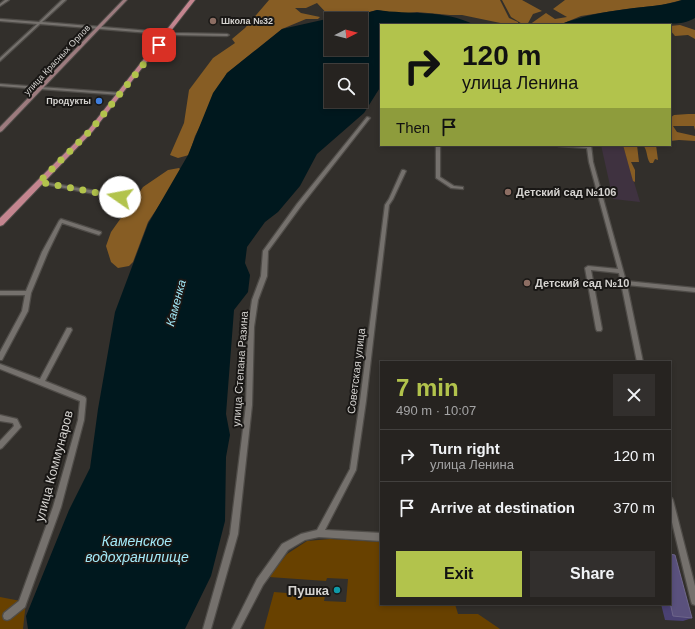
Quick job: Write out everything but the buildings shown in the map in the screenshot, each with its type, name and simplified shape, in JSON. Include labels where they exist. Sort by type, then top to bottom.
[{"type":"main road","points":[[0,223],[91,130],[194,0]]},
{"type":"street","points":[[0,5],[7,0]]},
{"type":"street","points":[[0,60],[64,0]]},
{"type":"street","name":"улица Красных Орлов","points":[[0,130],[125,0]]},
{"type":"street","points":[[0,20],[167,34],[227,35]]},
{"type":"street","points":[[0,85],[120,94]]},
{"type":"street","name":"улица Степана Разина","points":[[207,629],[234,534],[249,405],[251,327],[255,300],[264,276],[266,251],[299,205],[368,118]]},
{"type":"street","points":[[438,146],[438,178],[453,187],[461,188]]},
{"type":"street","points":[[589,146],[591,162],[624,283],[640,361]]},
{"type":"street","name":"Советская улица","points":[[319,533],[353,470],[364,394],[387,205],[404,171]]},
{"type":"street","points":[[39,182],[120,197]]},
{"type":"street","points":[[0,358],[25,311],[28,293],[45,252],[61,221],[99,233]]},
{"type":"street","points":[[599,329],[588,268],[621,271]]},
{"type":"street","points":[[624,283],[695,290]]},
{"type":"street","points":[[0,294],[28,293]]},
{"type":"street","points":[[41,383],[69,330]]},
{"type":"street","name":"улица Коммунаров","points":[[0,366],[83,399],[81,420],[57,507],[22,604],[7,616]]},
{"type":"street","points":[[0,418],[15,421],[18,427],[0,446]]},
{"type":"street","points":[[671,504],[695,601]]},
{"type":"street","points":[[236,629],[260,582],[285,547],[304,537],[319,533],[380,537]]},
{"type":"shaded area","points":[[269,0],[500,0],[509,18],[518,22],[518,24],[505,24],[462,15],[417,12],[400,14],[377,10],[368,12],[325,12],[317,3],[306,8],[295,8],[301,13],[320,17],[318,19],[306,19],[282,29],[227,73],[195,136],[189,155],[178,158],[170,155],[184,123],[189,90],[213,58],[235,43],[232,39],[245,28]]},
{"type":"shaded area","points":[[502,0],[522,0],[542,11],[533,14],[528,24],[522,24],[511,17]]},
{"type":"shaded area","points":[[565,0],[682,0],[662,5],[581,16],[561,24],[530,24],[546,13],[555,19],[567,17],[553,9]]},
{"type":"shaded area","points":[[680,25],[695,30],[695,39],[688,35],[675,36],[671,31],[671,26]]},
{"type":"shaded area","points":[[695,114],[695,130],[694,126],[673,126],[677,132],[695,136],[695,141],[671,141],[671,117],[674,115]]},
{"type":"shaded area","points":[[601,146],[623,146],[640,202],[613,199]]},
{"type":"shaded area","points":[[623,146],[637,146],[639,162],[631,162],[635,170],[635,182],[633,181]]},
{"type":"shaded area","points":[[644,146],[656,146],[658,160],[655,159],[653,163],[650,163]]},
{"type":"shaded area","points":[[179,168],[182,171],[148,222],[133,262],[129,266],[118,268],[111,262],[106,246],[111,232],[143,187],[168,170]]},
{"type":"shaded area","points":[[330,539],[380,542],[380,605],[455,605],[458,614],[478,614],[500,629],[264,629],[274,592],[325,596],[324,601],[346,602],[348,579],[327,578],[326,581],[269,577],[287,554],[307,541]]},
{"type":"shaded area","points":[[0,597],[26,602],[23,629],[0,629]]},
{"type":"water","points":[[682,0],[695,0],[695,18],[681,23],[562,24],[601,13]]},
{"type":"water","name":"Каменское водохранилище","points":[[377,10],[426,13],[451,17],[473,24],[380,24],[380,88],[368,107],[368,64],[324,64],[324,108],[367,108],[364,113],[317,154],[300,186],[278,212],[265,222],[247,247],[245,263],[250,275],[248,292],[234,310],[226,414],[230,435],[226,457],[225,521],[211,576],[185,629],[28,629],[26,616],[69,510],[90,468],[98,409],[115,312],[148,224],[188,155],[213,93],[227,73],[282,29],[324,20],[324,56],[368,56],[368,12]]},
{"type":"place","name":"Школа №32","points":[[213,21]]},
{"type":"place","name":"Продукты","points":[[99,101]]},
{"type":"place","name":"Детский сад №106","points":[[508,192]]},
{"type":"place","name":"Детский сад №10","points":[[527,283]]},
{"type":"place","name":"Пушка","points":[[337,590]]},
{"type":"route","points":[[120,197],[39,182],[68,154],[108,111],[159,45]]},
{"type":"water label","name":"Каменка","points":[[176,303]]}]
